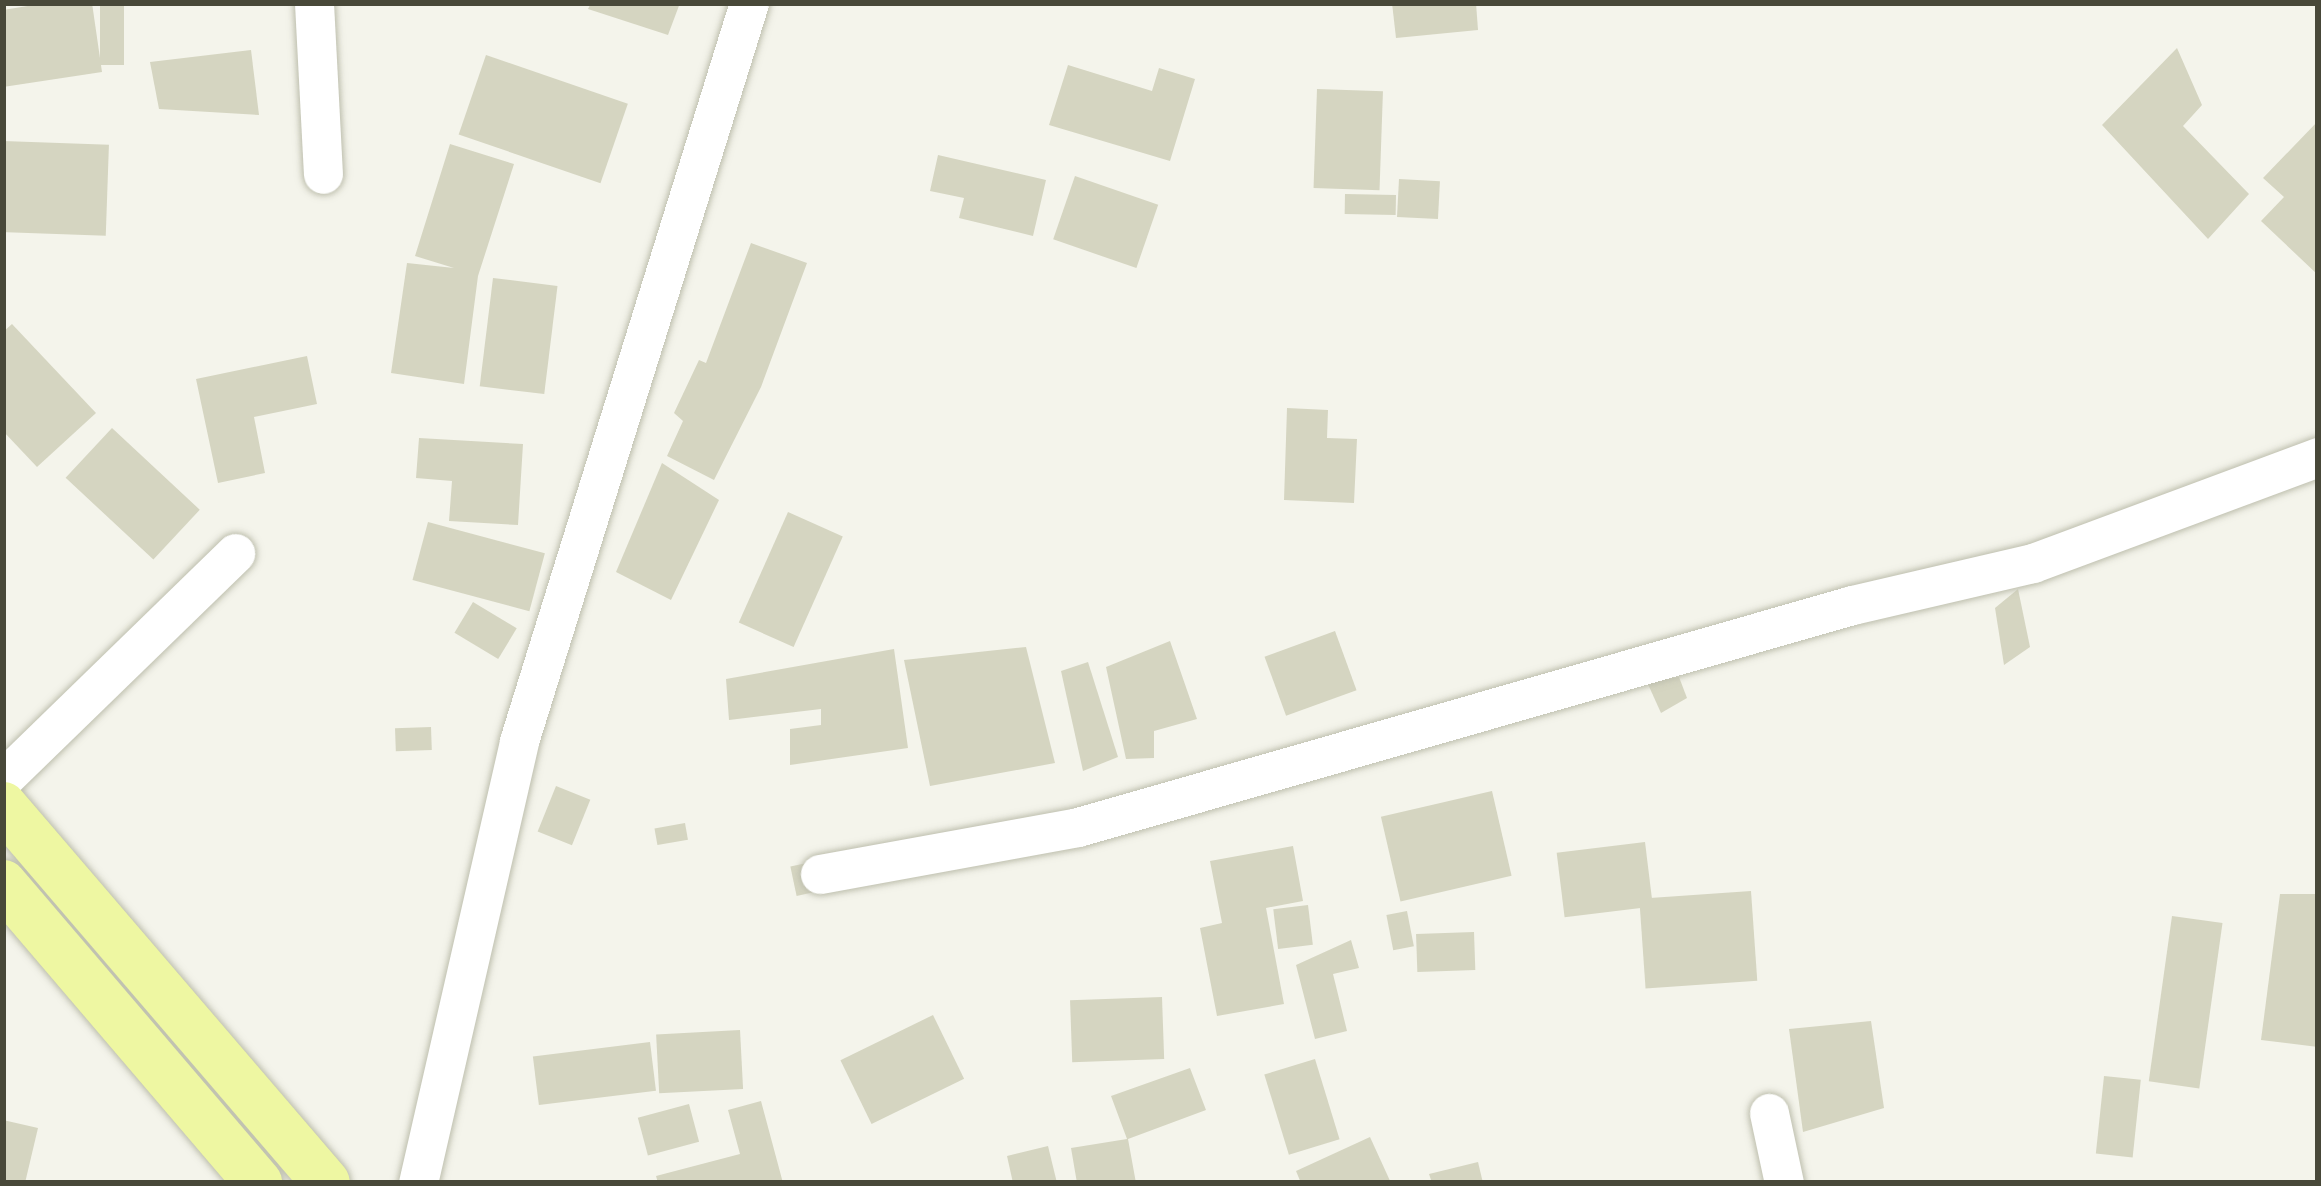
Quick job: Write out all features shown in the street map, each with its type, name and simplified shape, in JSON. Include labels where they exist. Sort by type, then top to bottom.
[{"type":"main road","points":[[3,806],[326,1183]]},
{"type":"main road","points":[[3,884],[247,1178]]},
{"type":"street","points":[[314,3],[323,174]]},
{"type":"street","points":[[418,1183],[519,741],[749,3]]},
{"type":"street","points":[[820,874],[1078,827],[1852,605],[2033,562],[2318,458]]},
{"type":"street","points":[[3,778],[235,553]]},
{"type":"street","points":[[1769,1113],[1784,1183]]},
{"type":"building","points":[[46,3],[92,3],[102,72],[3,87],[3,10]]},
{"type":"building","points":[[100,3],[124,3],[124,65],[100,65]]},
{"type":"building","points":[[591,3],[680,3],[668,35],[588,9]]},
{"type":"building","points":[[1392,3],[1476,3],[1478,30],[1396,38]]},
{"type":"building","points":[[2177,48],[2202,105],[2183,126],[2249,194],[2208,239],[2102,125]]},
{"type":"building","points":[[251,50],[259,115],[159,109],[150,62]]},
{"type":"building","points":[[486,55],[628,104],[600,183],[459,134]]},
{"type":"building","points":[[1068,65],[1152,91],[1159,68],[1195,79],[1170,161],[1049,125]]},
{"type":"building","points":[[1317,89],[1383,91],[1380,190],[1314,188]]},
{"type":"building","points":[[2318,121],[2318,275],[2261,221],[2284,197],[2263,178]]},
{"type":"building","points":[[3,141],[109,145],[106,236],[3,232]]},
{"type":"building","points":[[450,144],[514,164],[478,276],[464,384],[391,373],[407,263],[454,268],[415,256]]},
{"type":"building","points":[[938,155],[1046,180],[1033,236],[959,218],[964,198],[930,191]]},
{"type":"building","points":[[1075,176],[1158,205],[1136,268],[1053,239]]},
{"type":"building","points":[[1399,179],[1440,181],[1438,219],[1397,217]]},
{"type":"building","points":[[1345,194],[1396,195],[1396,215],[1345,214]]},
{"type":"building","points":[[751,243],[807,263],[761,387],[714,480],[667,456],[683,421],[674,413],[699,360],[706,363]]},
{"type":"building","points":[[493,278],[558,286],[544,394],[480,386]]},
{"type":"building","points":[[12,324],[96,413],[37,467],[3,431],[3,332]]},
{"type":"building","points":[[307,356],[317,404],[254,417],[265,473],[218,483],[196,379]]},
{"type":"building","points":[[1287,408],[1328,410],[1327,438],[1357,439],[1354,503],[1284,500]]},
{"type":"building","points":[[112,428],[200,510],[153,560],[66,478]]},
{"type":"building","points":[[419,438],[523,444],[518,525],[449,521],[452,481],[416,478]]},
{"type":"building","points":[[662,463],[719,500],[671,600],[616,572]]},
{"type":"building","points":[[788,512],[843,536],[794,647],[739,623]]},
{"type":"building","points":[[428,522],[545,553],[529,611],[412,580]]},
{"type":"building","points":[[2018,589],[2030,647],[2004,665],[1995,608]]},
{"type":"building","points":[[473,602],[517,628],[498,659],[454,633]]},
{"type":"building","points":[[1335,631],[1357,690],[1286,716],[1265,657]]},
{"type":"building","points":[[1170,641],[1197,719],[1154,731],[1154,758],[1126,759],[1106,667]]},
{"type":"building","points":[[1026,647],[1055,763],[930,786],[904,660]]},
{"type":"building","points":[[894,649],[908,748],[790,765],[790,729],[821,725],[821,709],[729,720],[726,679]]},
{"type":"building","points":[[1088,662],[1118,757],[1083,771],[1061,671]]},
{"type":"building","points":[[1679,677],[1687,698],[1661,713],[1647,682]]},
{"type":"building","points":[[431,727],[432,750],[396,751],[395,728]]},
{"type":"building","points":[[556,786],[590,800],[572,845],[538,831]]},
{"type":"building","points":[[1492,791],[1512,876],[1400,901],[1381,817]]},
{"type":"building","points":[[685,823],[688,840],[657,845],[654,828]]},
{"type":"building","points":[[1645,842],[1653,907],[1565,917],[1557,853]]},
{"type":"building","points":[[1293,846],[1303,901],[1266,908],[1284,1004],[1217,1016],[1200,928],[1222,923],[1210,861]]},
{"type":"building","points":[[807,863],[813,892],[797,896],[790,867]]},
{"type":"building","points":[[1751,891],[1757,981],[1646,989],[1639,899]]},
{"type":"building","points":[[2280,894],[2318,894],[2318,1047],[2261,1040]]},
{"type":"building","points":[[1308,905],[1313,945],[1278,949],[1273,909]]},
{"type":"building","points":[[1407,911],[1414,946],[1393,950],[1386,915]]},
{"type":"building","points":[[2172,916],[2223,923],[2199,1088],[2149,1081]]},
{"type":"building","points":[[1474,932],[1475,970],[1417,972],[1416,934]]},
{"type":"building","points":[[1351,940],[1359,968],[1333,974],[1347,1031],[1315,1039],[1296,965]]},
{"type":"building","points":[[1162,997],[1164,1059],[1072,1062],[1070,1000]]},
{"type":"building","points":[[933,1015],[964,1079],[872,1124],[840,1060]]},
{"type":"building","points":[[1871,1021],[1884,1108],[1803,1132],[1789,1029]]},
{"type":"building","points":[[740,1030],[743,1089],[659,1093],[656,1034]]},
{"type":"building","points":[[650,1042],[656,1091],[539,1105],[533,1056]]},
{"type":"building","points":[[1315,1059],[1340,1139],[1289,1155],[1264,1074]]},
{"type":"building","points":[[1190,1068],[1206,1110],[1128,1139],[1136,1183],[1077,1183],[1071,1148],[1127,1139],[1111,1096]]},
{"type":"building","points":[[2104,1076],[2141,1080],[2133,1157],[2096,1154]]},
{"type":"building","points":[[761,1101],[783,1183],[658,1183],[656,1176],[740,1154],[728,1110]]},
{"type":"building","points":[[689,1104],[699,1142],[648,1155],[638,1118]]},
{"type":"building","points":[[3,1120],[38,1128],[25,1183],[3,1183]]},
{"type":"building","points":[[1370,1137],[1391,1183],[1301,1183],[1296,1171]]},
{"type":"building","points":[[1048,1146],[1057,1183],[1013,1183],[1007,1156]]},
{"type":"building","points":[[1478,1162],[1483,1183],[1432,1183],[1429,1174]]}]
